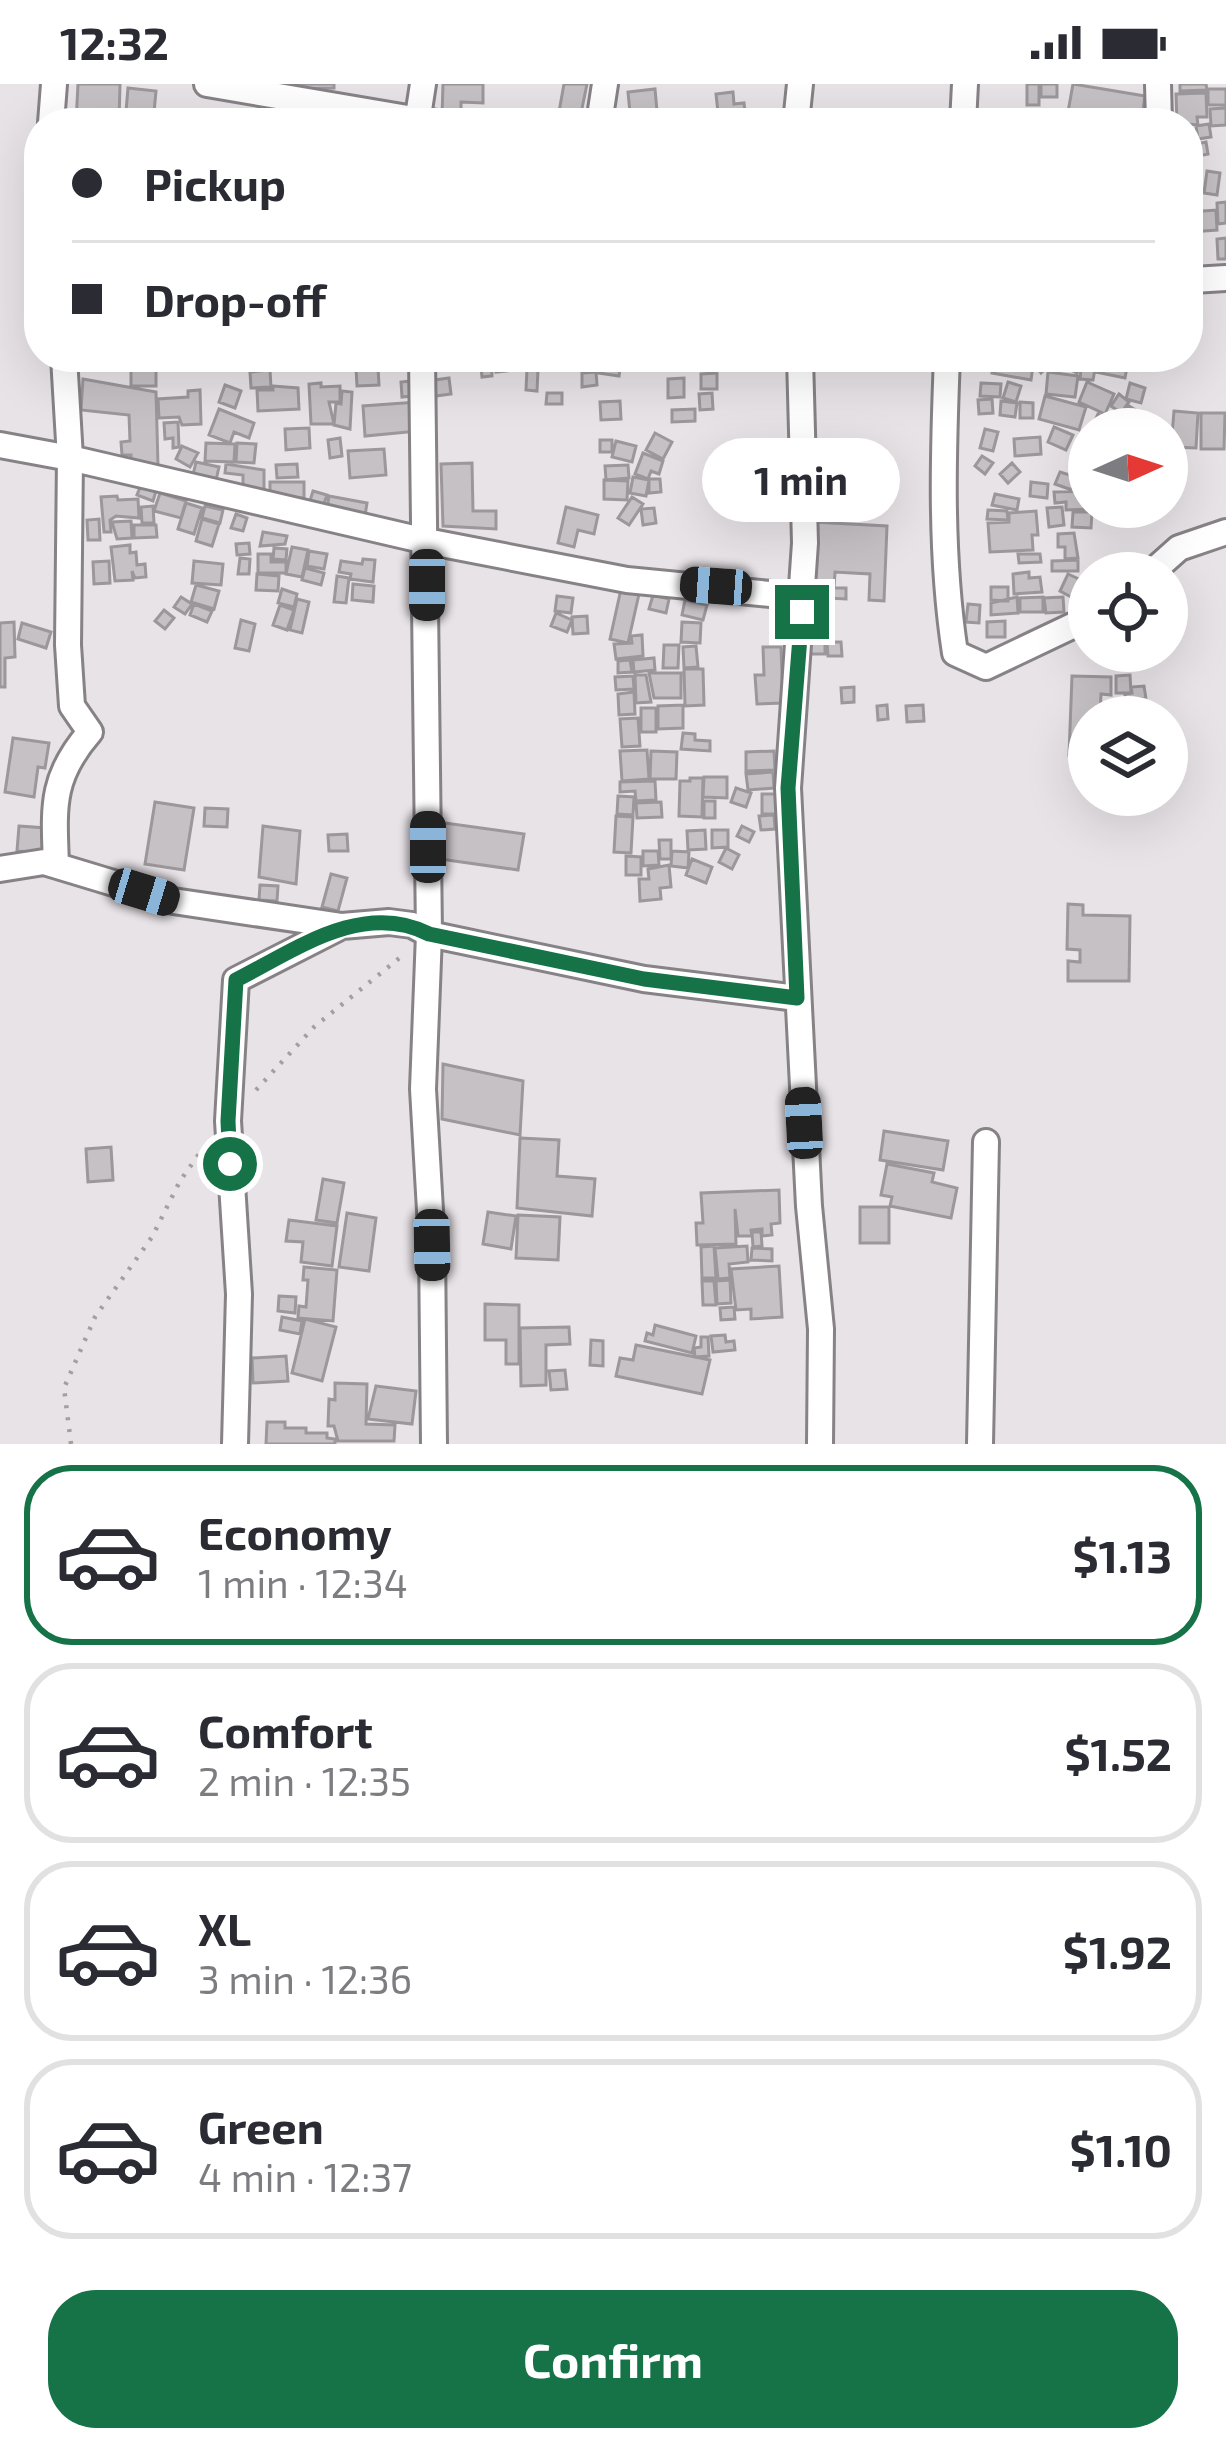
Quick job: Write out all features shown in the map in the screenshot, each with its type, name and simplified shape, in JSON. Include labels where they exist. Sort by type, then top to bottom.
[{"type":"street","points":[[207,84],[344,108]]},
{"type":"street","points":[[56,866],[56,789],[67,759],[90,732],[72,706],[65,372]]},
{"type":"street","points":[[422,372],[429,934],[423,1089],[432,1245],[434,1444]]},
{"type":"street","points":[[800,372],[805,543],[788,788],[797,998],[821,1329],[820,1444]]},
{"type":"street","points":[[946,372],[945,587],[955,653],[986,667],[1068,628]]},
{"type":"street","points":[[0,445],[427,541],[627,580],[800,597]]},
{"type":"street","points":[[1175,552],[1226,532]]},
{"type":"street","points":[[0,869],[44,862],[172,901],[342,926],[412,925],[429,934],[644,979],[797,998]]},
{"type":"street","points":[[236,1444],[239,1294],[228,1121],[236,980],[342,926]]},
{"type":"street","points":[[980,1444],[986,1142]]},
{"type":"building","points":[[78,84],[120,84],[119,108],[77,108]]},
{"type":"building","points":[[291,84],[334,84],[334,88],[291,89]]},
{"type":"building","points":[[443,84],[483,84],[483,103],[461,102],[461,108],[442,108]]},
{"type":"building","points":[[564,84],[587,84],[582,108],[560,108]]},
{"type":"building","points":[[1027,84],[1039,84],[1039,105],[1027,105]]},
{"type":"building","points":[[1041,84],[1057,84],[1057,97],[1041,97]]},
{"type":"building","points":[[1073,84],[1145,96],[1143,108],[1069,108]]},
{"type":"building","points":[[1180,84],[1206,84],[1207,90],[1180,91]]},
{"type":"building","points":[[128,88],[156,91],[154,108],[126,108]]},
{"type":"building","points":[[655,89],[657,108],[630,108],[628,92]]},
{"type":"building","points":[[1208,89],[1226,89],[1226,105],[1208,105]]},
{"type":"building","points":[[733,92],[734,104],[744,103],[745,108],[718,108],[716,94]]},
{"type":"building","points":[[1206,93],[1207,117],[1203,117],[1203,108],[1176,108],[1176,94]]},
{"type":"building","points":[[1226,108],[1226,125],[1211,126],[1210,109]]},
{"type":"building","points":[[1209,124],[1211,137],[1203,138],[1203,125]]},
{"type":"building","points":[[1207,171],[1220,173],[1217,195],[1204,193]]},
{"type":"building","points":[[1226,202],[1226,223],[1218,224],[1217,203]]},
{"type":"building","points":[[1216,210],[1217,230],[1203,231],[1203,211]]},
{"type":"building","points":[[1226,238],[1226,259],[1218,259],[1217,239]]},
{"type":"building","points":[[131,372],[156,372],[156,386],[131,386]]},
{"type":"building","points":[[250,372],[270,372],[271,387],[251,388]]},
{"type":"building","points":[[356,372],[378,372],[379,385],[357,386]]},
{"type":"building","points":[[527,372],[538,372],[537,391],[526,390]]},
{"type":"building","points":[[596,372],[597,385],[582,387],[582,373]]},
{"type":"building","points":[[992,372],[1032,372],[1031,380]]},
{"type":"building","points":[[1048,372],[1078,376],[1075,397],[1046,394]]},
{"type":"building","points":[[1081,372],[1094,372],[1093,380],[1080,379]]},
{"type":"building","points":[[1096,372],[1126,372],[1125,378]]},
{"type":"building","points":[[717,373],[717,389],[701,389],[701,374]]},
{"type":"building","points":[[449,378],[451,394],[436,396],[434,380]]},
{"type":"building","points":[[684,378],[684,397],[668,398],[668,379]]},
{"type":"building","points":[[83,379],[156,392],[158,466],[131,466],[131,455],[122,455],[121,442],[130,441],[129,415],[81,410]]},
{"type":"building","points":[[411,381],[413,396],[402,397],[401,382]]},
{"type":"building","points":[[1008,382],[1021,386],[1016,402],[1003,398]]},
{"type":"building","points":[[1087,382],[1114,394],[1108,408],[1079,402]]},
{"type":"building","points":[[321,383],[321,387],[340,386],[340,402],[329,402],[334,424],[311,424],[309,384]]},
{"type":"building","points":[[981,383],[1001,384],[1000,397],[980,396]]},
{"type":"building","points":[[1130,383],[1145,388],[1141,403],[1126,399]]},
{"type":"building","points":[[225,385],[241,391],[235,408],[219,402]]},
{"type":"building","points":[[273,386],[298,388],[299,409],[258,411],[257,390],[273,390]]},
{"type":"building","points":[[200,390],[201,424],[182,425],[179,417],[159,418],[158,399],[188,397],[188,391]]},
{"type":"building","points":[[342,391],[352,392],[350,429],[334,425]]},
{"type":"building","points":[[547,393],[562,393],[562,404],[546,404]]},
{"type":"building","points":[[712,393],[713,409],[700,410],[699,394]]},
{"type":"building","points":[[1119,394],[1129,402],[1125,408],[1111,406]]},
{"type":"building","points":[[1045,396],[1086,407],[1068,408],[1068,427],[1039,419]]},
{"type":"building","points":[[992,399],[993,413],[979,414],[978,400]]},
{"type":"building","points":[[620,401],[621,419],[601,420],[600,402]]},
{"type":"building","points":[[1001,401],[1017,403],[1015,417],[1000,415]]},
{"type":"building","points":[[417,402],[419,431],[365,436],[363,406]]},
{"type":"building","points":[[1020,402],[1033,403],[1033,418],[1020,418]]},
{"type":"building","points":[[219,409],[254,423],[249,438],[234,432],[230,443],[209,435]]},
{"type":"building","points":[[695,409],[695,421],[672,422],[672,410]]},
{"type":"building","points":[[1188,412],[1198,413],[1196,448],[1188,448]]},
{"type":"building","points":[[1201,413],[1225,413],[1224,449],[1201,449]]},
{"type":"building","points":[[178,422],[179,447],[173,448],[173,438],[165,439],[164,423]]},
{"type":"building","points":[[1054,427],[1068,433],[1066,450],[1048,442]]},
{"type":"building","points":[[309,428],[310,448],[286,450],[285,429]]},
{"type":"building","points":[[985,429],[998,432],[993,451],[980,448]]},
{"type":"building","points":[[655,433],[672,442],[663,459],[646,450]]},
{"type":"building","points":[[1040,437],[1041,454],[1015,456],[1014,439]]},
{"type":"building","points":[[340,438],[342,456],[330,458],[328,440]]},
{"type":"building","points":[[600,440],[612,440],[612,452],[600,452]]},
{"type":"building","points":[[616,441],[636,446],[632,462],[612,457]]},
{"type":"building","points":[[206,443],[235,444],[234,462],[205,461]]},
{"type":"building","points":[[237,443],[256,444],[254,463],[236,462]]},
{"type":"building","points":[[182,446],[198,453],[190,467],[176,459]]},
{"type":"building","points":[[384,449],[386,475],[350,478],[348,451]]},
{"type":"building","points":[[643,453],[663,461],[659,474],[651,471],[648,479],[635,474]]},
{"type":"building","points":[[982,456],[993,463],[985,474],[975,466]]},
{"type":"building","points":[[196,462],[219,467],[214,489],[191,484]]},
{"type":"building","points":[[472,463],[473,511],[496,511],[496,529],[443,526],[441,464]]},
{"type":"building","points":[[1012,463],[1020,472],[1008,483],[1000,474]]},
{"type":"building","points":[[226,464],[264,470],[264,490],[243,490],[243,475],[225,473]]},
{"type":"building","points":[[297,464],[298,477],[277,478],[276,465]]},
{"type":"building","points":[[628,465],[629,478],[606,480],[605,466]]},
{"type":"building","points":[[1060,472],[1068,474],[1068,489],[1055,484]]},
{"type":"building","points":[[633,477],[649,480],[646,496],[630,493]]},
{"type":"building","points":[[649,479],[660,479],[661,492],[649,493]]},
{"type":"building","points":[[604,480],[628,481],[627,500],[604,499]]},
{"type":"building","points":[[270,482],[304,482],[304,498],[270,498]]},
{"type":"building","points":[[1031,482],[1048,484],[1047,498],[1030,496]]},
{"type":"building","points":[[141,485],[156,491],[153,501],[137,495]]},
{"type":"building","points":[[863,490],[882,490],[881,507],[863,506]]},
{"type":"building","points":[[313,491],[327,495],[322,509],[309,504]]},
{"type":"building","points":[[1054,492],[1068,492],[1068,510],[1066,502],[1055,503]]},
{"type":"building","points":[[160,493],[186,501],[181,518],[154,511]]},
{"type":"building","points":[[995,494],[1019,499],[1017,510],[992,505]]},
{"type":"building","points":[[117,496],[118,500],[138,499],[139,518],[116,516],[110,520],[111,532],[104,532],[101,497]]},
{"type":"building","points":[[329,496],[367,503],[364,522],[326,515]]},
{"type":"building","points":[[632,497],[643,504],[629,525],[618,518]]},
{"type":"building","points":[[186,503],[202,508],[194,534],[178,529]]},
{"type":"building","points":[[153,506],[154,523],[142,523],[141,507]]},
{"type":"building","points":[[205,506],[223,510],[220,523],[202,518]]},
{"type":"building","points":[[566,507],[598,515],[594,534],[578,530],[574,547],[558,543]]},
{"type":"building","points":[[1062,507],[1064,525],[1049,527],[1047,508]]},
{"type":"building","points":[[654,508],[656,523],[643,525],[641,509]]},
{"type":"building","points":[[988,510],[1007,511],[1008,520],[987,519]]},
{"type":"building","points":[[1036,511],[1038,535],[1032,535],[1033,550],[990,552],[988,523],[1009,522],[1009,513]]},
{"type":"building","points":[[236,514],[247,518],[243,531],[231,528]]},
{"type":"building","points":[[99,519],[100,540],[88,540],[87,520]]},
{"type":"building","points":[[202,519],[219,524],[212,546],[196,541]]},
{"type":"building","points":[[131,521],[132,538],[117,539],[112,522]]},
{"type":"building","points":[[812,522],[887,526],[884,601],[869,600],[870,574],[835,572],[834,588],[846,588],[846,599],[808,597]]},
{"type":"building","points":[[134,525],[156,525],[157,537],[134,538]]},
{"type":"building","points":[[263,532],[287,536],[285,544],[260,546]]},
{"type":"building","points":[[1074,533],[1077,552],[1068,552],[1068,559],[1065,547],[1058,547],[1058,534]]},
{"type":"building","points":[[249,543],[250,554],[237,555],[236,544]]},
{"type":"building","points":[[130,545],[137,565],[145,564],[146,577],[135,578],[132,571],[133,580],[115,581],[111,547]]},
{"type":"building","points":[[292,547],[308,550],[302,577],[286,574]]},
{"type":"building","points":[[274,548],[287,549],[286,560],[273,559]]},
{"type":"building","points":[[309,551],[327,554],[324,569],[307,566]]},
{"type":"building","points":[[258,554],[271,554],[271,562],[286,562],[286,573],[258,573]]},
{"type":"building","points":[[1018,554],[1040,554],[1041,562],[1019,563]]},
{"type":"building","points":[[240,558],[250,559],[249,574],[238,574]]},
{"type":"building","points":[[363,559],[375,560],[373,582],[350,579],[351,574],[339,572],[341,561],[362,564]]},
{"type":"building","points":[[1068,560],[1068,571],[1052,571],[1052,561]]},
{"type":"building","points":[[109,561],[110,583],[94,584],[93,562]]},
{"type":"building","points":[[194,561],[223,564],[221,585],[192,583]]},
{"type":"building","points":[[305,568],[324,573],[321,585],[302,580]]},
{"type":"building","points":[[1029,572],[1029,578],[1040,577],[1042,592],[1014,594],[1013,574]]},
{"type":"building","points":[[257,574],[279,576],[278,591],[256,590]]},
{"type":"building","points":[[337,576],[349,578],[346,603],[334,602]]},
{"type":"building","points":[[353,584],[374,586],[373,602],[352,600]]},
{"type":"building","points":[[196,585],[219,591],[214,609],[191,602]]},
{"type":"building","points":[[991,587],[1008,587],[1008,601],[991,600]]},
{"type":"building","points":[[282,589],[297,594],[294,607],[278,603]]},
{"type":"building","points":[[621,589],[639,594],[628,643],[610,639]]},
{"type":"building","points":[[653,595],[669,599],[666,613],[649,609]]},
{"type":"building","points":[[557,596],[573,598],[571,613],[555,611]]},
{"type":"building","points":[[181,597],[192,604],[185,614],[174,607]]},
{"type":"building","points":[[1017,597],[1018,613],[991,615],[991,603]]},
{"type":"building","points":[[1043,597],[1043,612],[1020,612],[1020,598]]},
{"type":"building","points":[[1063,597],[1064,612],[1046,613],[1044,598]]},
{"type":"building","points":[[297,599],[309,602],[302,633],[290,630]]},
{"type":"building","points":[[685,600],[707,605],[703,620],[682,615]]},
{"type":"building","points":[[194,604],[212,611],[207,622],[190,615]]},
{"type":"building","points":[[968,604],[980,605],[979,623],[966,622]]},
{"type":"building","points":[[280,605],[294,610],[287,630],[273,625]]},
{"type":"building","points":[[164,610],[174,618],[165,629],[155,621]]},
{"type":"building","points":[[556,613],[572,620],[567,632],[551,626]]},
{"type":"building","points":[[587,616],[588,633],[573,634],[572,617]]},
{"type":"building","points":[[241,620],[255,624],[249,651],[235,648]]},
{"type":"building","points":[[1005,621],[1005,637],[987,637],[987,622]]},
{"type":"building","points":[[14,622],[15,657],[5,658],[5,687],[0,687],[0,623]]},
{"type":"building","points":[[682,622],[701,623],[700,643],[681,642]]},
{"type":"building","points":[[22,623],[51,632],[46,648],[18,639]]},
{"type":"building","points":[[642,635],[643,656],[616,659],[614,644],[632,643],[631,636]]},
{"type":"building","points":[[810,641],[825,641],[825,654],[810,654]]},
{"type":"building","points":[[827,642],[841,642],[842,656],[828,656]]},
{"type":"building","points":[[664,645],[679,645],[678,668],[663,668]]},
{"type":"building","points":[[696,646],[698,667],[684,668],[683,647]]},
{"type":"building","points":[[763,647],[781,647],[783,703],[757,704],[755,675],[764,675]]},
{"type":"building","points":[[654,658],[655,670],[634,672],[633,660]]},
{"type":"building","points":[[630,660],[632,672],[618,673],[618,661]]},
{"type":"building","points":[[684,669],[703,669],[704,705],[685,706]]},
{"type":"building","points":[[649,673],[681,673],[681,698],[654,698]]},
{"type":"building","points":[[635,675],[646,675],[651,702],[636,703]]},
{"type":"building","points":[[1130,675],[1131,693],[1116,693],[1116,676]]},
{"type":"building","points":[[633,676],[634,689],[616,690],[615,677]]},
{"type":"building","points":[[1072,676],[1111,677],[1111,695],[1071,696]]},
{"type":"building","points":[[1144,686],[1146,696],[1125,696],[1132,693],[1131,687]]},
{"type":"building","points":[[854,687],[854,702],[842,703],[841,688]]},
{"type":"building","points":[[634,692],[635,714],[619,715],[618,694]]},
{"type":"building","points":[[683,705],[683,728],[658,729],[658,706]]},
{"type":"building","points":[[887,705],[888,719],[878,720],[877,706]]},
{"type":"building","points":[[923,705],[924,721],[907,722],[906,706]]},
{"type":"building","points":[[641,708],[656,708],[656,732],[641,732]]},
{"type":"building","points":[[638,718],[640,746],[622,747],[620,719]]},
{"type":"building","points":[[683,733],[710,741],[710,751],[681,749]]},
{"type":"building","points":[[13,738],[49,743],[45,768],[38,767],[34,797],[5,792]]},
{"type":"building","points":[[647,750],[649,779],[622,781],[620,751]]},
{"type":"building","points":[[651,751],[677,752],[676,779],[650,779]]},
{"type":"building","points":[[774,751],[775,770],[746,771],[746,752]]},
{"type":"building","points":[[773,772],[774,788],[748,790],[746,774]]},
{"type":"building","points":[[704,777],[727,777],[727,798],[703,797]]},
{"type":"building","points":[[703,778],[702,817],[679,816],[680,781]]},
{"type":"building","points":[[655,781],[656,800],[636,801],[635,791],[620,792],[620,782]]},
{"type":"building","points":[[736,788],[751,793],[746,807],[731,802]]},
{"type":"building","points":[[762,794],[778,794],[778,814],[762,814]]},
{"type":"building","points":[[618,796],[634,797],[633,815],[617,814]]},
{"type":"building","points":[[704,801],[715,801],[715,818],[704,818]]},
{"type":"building","points":[[155,802],[194,808],[184,870],[145,864]]},
{"type":"building","points":[[661,802],[662,817],[637,818],[636,803]]},
{"type":"building","points":[[205,808],[228,809],[227,827],[204,826]]},
{"type":"building","points":[[774,815],[775,829],[761,830],[759,816]]},
{"type":"building","points":[[616,816],[633,817],[631,853],[614,852]]},
{"type":"building","points":[[445,823],[524,834],[518,870],[440,859]]},
{"type":"building","points":[[19,826],[46,828],[45,853],[17,851]]},
{"type":"building","points":[[263,826],[300,831],[296,884],[259,877]]},
{"type":"building","points":[[742,826],[754,832],[749,842],[737,836]]},
{"type":"building","points":[[705,830],[706,849],[688,850],[687,831]]},
{"type":"building","points":[[712,830],[728,830],[728,847],[712,848]]},
{"type":"building","points":[[347,834],[348,851],[329,851],[328,835]]},
{"type":"building","points":[[659,840],[671,840],[671,859],[660,859]]},
{"type":"building","points":[[726,848],[739,855],[732,869],[719,862]]},
{"type":"building","points":[[643,851],[658,851],[659,865],[643,866]]},
{"type":"building","points":[[672,851],[689,852],[688,868],[671,866]]},
{"type":"building","points":[[626,856],[641,857],[641,875],[626,875]]},
{"type":"building","points":[[692,859],[712,867],[706,883],[686,875]]},
{"type":"building","points":[[669,865],[671,887],[660,888],[661,899],[640,901],[639,879],[649,879],[648,869]]},
{"type":"building","points":[[331,874],[347,878],[338,911],[322,907]]},
{"type":"building","points":[[260,885],[278,886],[277,901],[259,900]]},
{"type":"building","points":[[1068,904],[1083,905],[1083,915],[1130,916],[1129,981],[1068,981],[1068,961],[1080,962],[1080,950],[1067,949]]},
{"type":"building","points":[[443,1064],[523,1081],[520,1135],[442,1119]]},
{"type":"building","points":[[884,1131],[948,1141],[943,1170],[880,1160]]},
{"type":"building","points":[[520,1138],[559,1140],[557,1176],[595,1179],[592,1216],[517,1208]]},
{"type":"building","points":[[111,1147],[113,1180],[88,1182],[86,1149]]},
{"type":"building","points":[[887,1164],[934,1173],[932,1182],[957,1188],[951,1218],[890,1206],[892,1197],[881,1195]]},
{"type":"building","points":[[323,1179],[344,1183],[337,1223],[316,1220]]},
{"type":"building","points":[[779,1190],[780,1223],[771,1224],[772,1235],[762,1236],[762,1229],[751,1230],[752,1236],[738,1236],[735,1209],[736,1244],[697,1245],[696,1223],[703,1223],[701,1193]]},
{"type":"building","points":[[860,1207],[889,1207],[889,1243],[860,1243]]},
{"type":"building","points":[[488,1212],[516,1216],[511,1249],[483,1244]]},
{"type":"building","points":[[347,1213],[376,1218],[369,1271],[339,1267]]},
{"type":"building","points":[[518,1215],[560,1217],[558,1260],[516,1258]]},
{"type":"building","points":[[289,1220],[337,1226],[332,1266],[301,1262],[303,1242],[286,1241]]},
{"type":"building","points":[[752,1232],[761,1232],[762,1246],[753,1247]]},
{"type":"building","points":[[714,1246],[716,1278],[702,1278],[701,1247]]},
{"type":"building","points":[[747,1246],[748,1262],[729,1264],[730,1278],[718,1279],[715,1248]]},
{"type":"building","points":[[752,1248],[772,1249],[772,1261],[751,1260]]},
{"type":"building","points":[[779,1266],[782,1317],[751,1319],[751,1309],[736,1310],[731,1269]]},
{"type":"building","points":[[304,1267],[337,1270],[333,1321],[298,1318],[299,1306],[306,1307]]},
{"type":"building","points":[[730,1280],[731,1303],[717,1304],[716,1281]]},
{"type":"building","points":[[702,1281],[714,1281],[716,1305],[703,1305]]},
{"type":"building","points":[[279,1296],[296,1297],[295,1313],[278,1311]]},
{"type":"building","points":[[485,1304],[519,1305],[519,1364],[506,1364],[506,1340],[485,1340]]},
{"type":"building","points":[[734,1307],[735,1319],[721,1320],[720,1308]]},
{"type":"building","points":[[282,1317],[302,1321],[300,1334],[280,1330]]},
{"type":"building","points":[[305,1319],[336,1327],[322,1381],[292,1373]]},
{"type":"building","points":[[655,1325],[696,1336],[692,1353],[645,1341],[647,1333],[653,1335]]},
{"type":"building","points":[[569,1327],[570,1344],[546,1345],[546,1385],[521,1386],[520,1328]]},
{"type":"building","points":[[725,1335],[726,1342],[734,1341],[735,1350],[713,1352],[711,1336]]},
{"type":"building","points":[[701,1337],[708,1337],[709,1356],[695,1357],[694,1348],[701,1347]]},
{"type":"building","points":[[591,1340],[603,1341],[603,1366],[590,1365]]},
{"type":"building","points":[[636,1345],[710,1360],[702,1394],[616,1376],[620,1358],[633,1360]]},
{"type":"building","points":[[286,1356],[288,1381],[253,1383],[252,1358]]},
{"type":"building","points":[[565,1370],[567,1389],[551,1390],[549,1371]]},
{"type":"building","points":[[335,1383],[367,1384],[366,1424],[395,1425],[394,1441],[338,1441],[334,1426],[328,1426]]},
{"type":"building","points":[[376,1386],[416,1391],[412,1424],[368,1419]]},
{"type":"building","points":[[267,1422],[285,1422],[285,1428],[306,1428],[306,1433],[327,1433],[335,1444],[266,1444]]},
{"type":"route","points":[[230,1164],[236,980],[342,926],[412,925],[429,934],[644,979],[797,998],[788,788],[802,612]]}]
